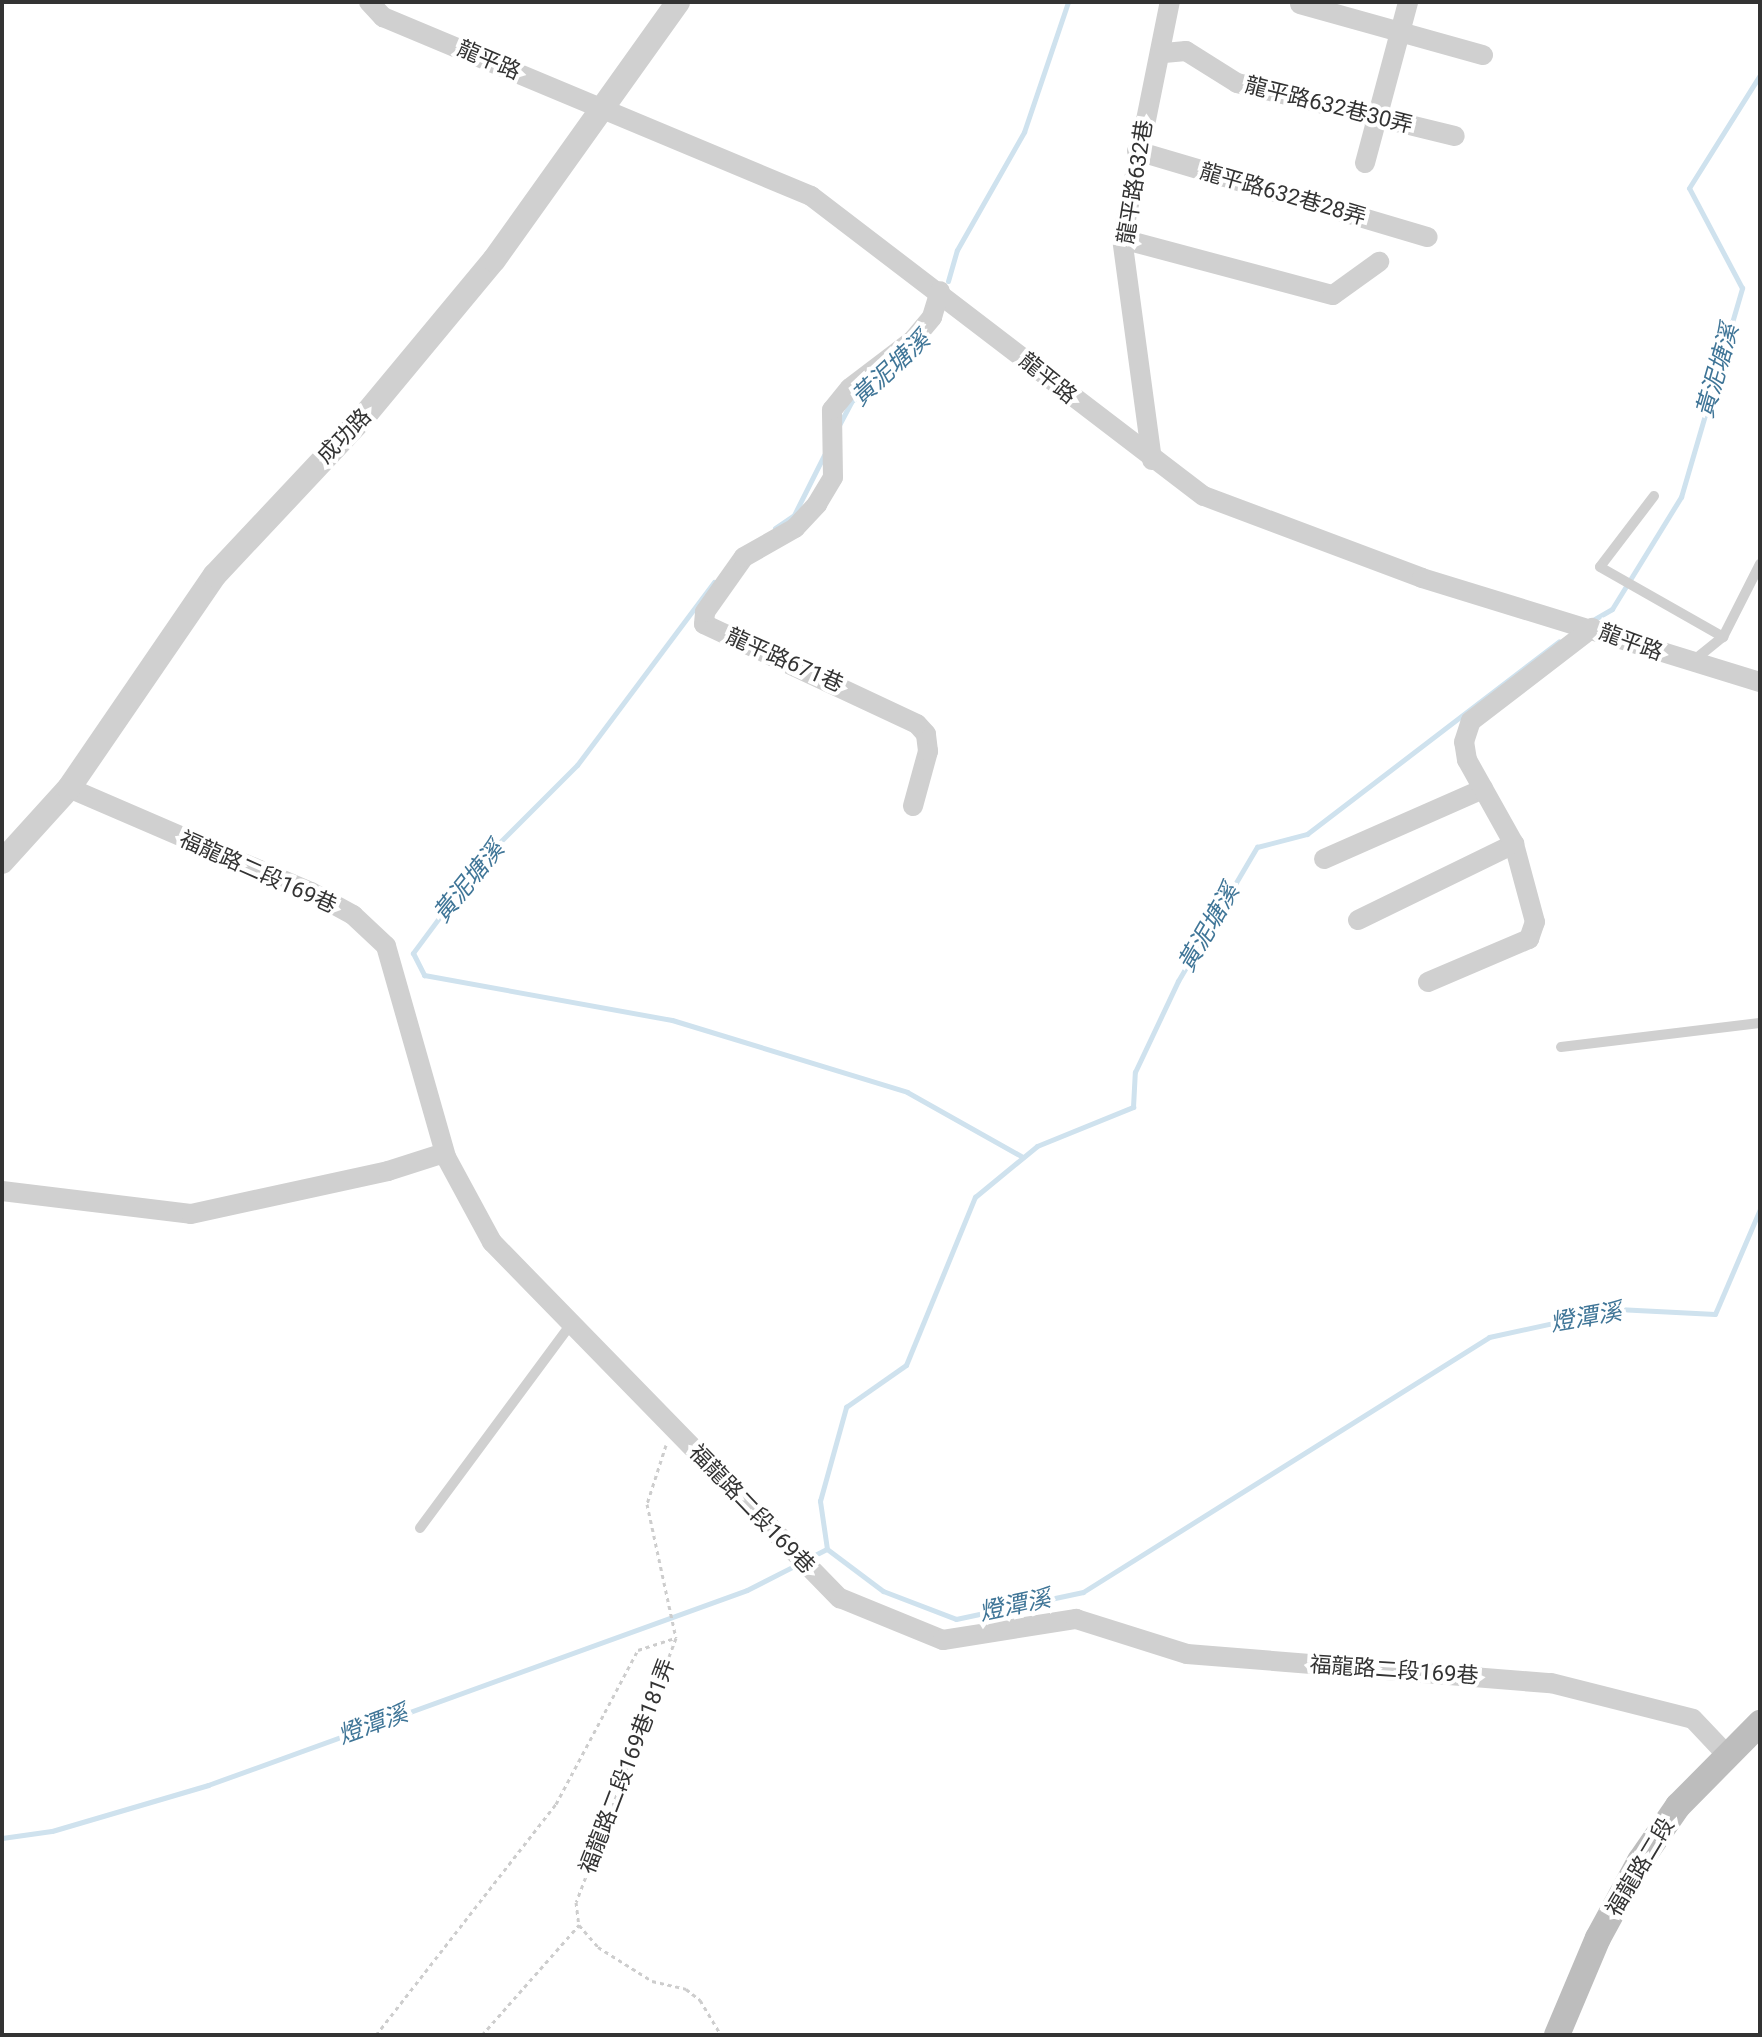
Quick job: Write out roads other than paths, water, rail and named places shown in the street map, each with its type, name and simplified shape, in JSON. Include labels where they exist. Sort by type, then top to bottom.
[{"type":"main road","name":"福龍路二段","points":[[1557,2035],[1598,1938],[1640,1861],[1725,1753],[1760,1723]]},
{"type":"street","name":"龍平路","points":[[369,2],[383,17],[811,196],[940,291],[1152,460],[1225,505],[1422,578],[1760,682]]},
{"type":"street","name":"成功路","points":[[2,862],[69,788],[215,575],[366,414],[494,260],[600,106],[678,2]]},
{"type":"street","name":"龍平路632巷","points":[[1152,460],[1122,239],[1137,151],[1164,53],[1164,11],[1170,2]]},
{"type":"street","points":[[1365,163],[1408,2]]},
{"type":"street","points":[[1300,4],[1483,55]]},
{"type":"street","name":"龍平路632巷30弄","points":[[1164,53],[1186,51],[1237,83],[1455,136]]},
{"type":"street","name":"龍平路632巷28弄","points":[[1137,151],[1428,237]]},
{"type":"street","points":[[1122,239],[1333,295],[1379,262]]},
{"type":"street","name":"龍平路671巷","points":[[913,806],[928,751],[926,734],[917,724],[704,624],[705,612],[744,557],[795,528],[817,504],[833,477],[832,410],[850,388],[913,340],[932,317],[940,291]]},
{"type":"street","points":[[1428,982],[1529,939],[1535,922],[1514,844],[1467,760],[1471,721],[1592,628]]},
{"type":"street","name":"福龍路二段169巷","points":[[69,788],[311,892],[353,915],[386,946],[444,1153],[466,1205],[492,1242],[570,1325],[840,1598],[943,1640],[1076,1619],[1187,1654],[1551,1683],[1693,1719],[1725,1753]]},
{"type":"street","points":[[1324,859],[1483,789]]},
{"type":"street","points":[[1358,920],[1514,844]]},
{"type":"street","points":[[2,1191],[191,1214],[388,1171],[444,1153]]},
{"type":"lane","points":[[1654,496],[1600,567],[1723,637]]},
{"type":"lane","points":[[1691,662],[1723,637],[1760,564]]},
{"type":"lane","points":[[1561,1047],[1760,1023]]},
{"type":"lane","points":[[420,1528],[570,1325]]},
{"type":"waterway","name":"黃泥塘溪","points":[[948,281],[957,250],[1024,132],[1068,2]]},
{"type":"waterway","name":"黃泥塘溪","points":[[1593,620],[1612,609],[1681,497],[1742,288],[1689,188],[1760,75]]},
{"type":"waterway","name":"黃泥塘溪","points":[[839,425],[851,402],[872,383]]},
{"type":"waterway","name":"黃泥塘溪","points":[[775,528],[794,515],[824,455]]},
{"type":"waterway","name":"黃泥塘溪","points":[[714,582],[577,765],[482,860],[413,953],[424,975],[672,1020],[907,1092],[1023,1157]]},
{"type":"waterway","name":"黃泥塘溪","points":[[827,1549],[820,1501],[846,1407],[906,1365],[975,1197],[1037,1146],[1133,1107],[1135,1072],[1178,981],[1257,847],[1307,834],[1559,641]]},
{"type":"waterway","name":"燈潭溪","points":[[807,1559],[827,1549],[883,1591],[956,1619],[1083,1592],[1489,1337],[1617,1309],[1715,1314],[1760,1209]]},
{"type":"waterway","name":"燈潭溪","points":[[2,1838],[52,1831],[208,1785],[747,1590],[798,1564]]}]
